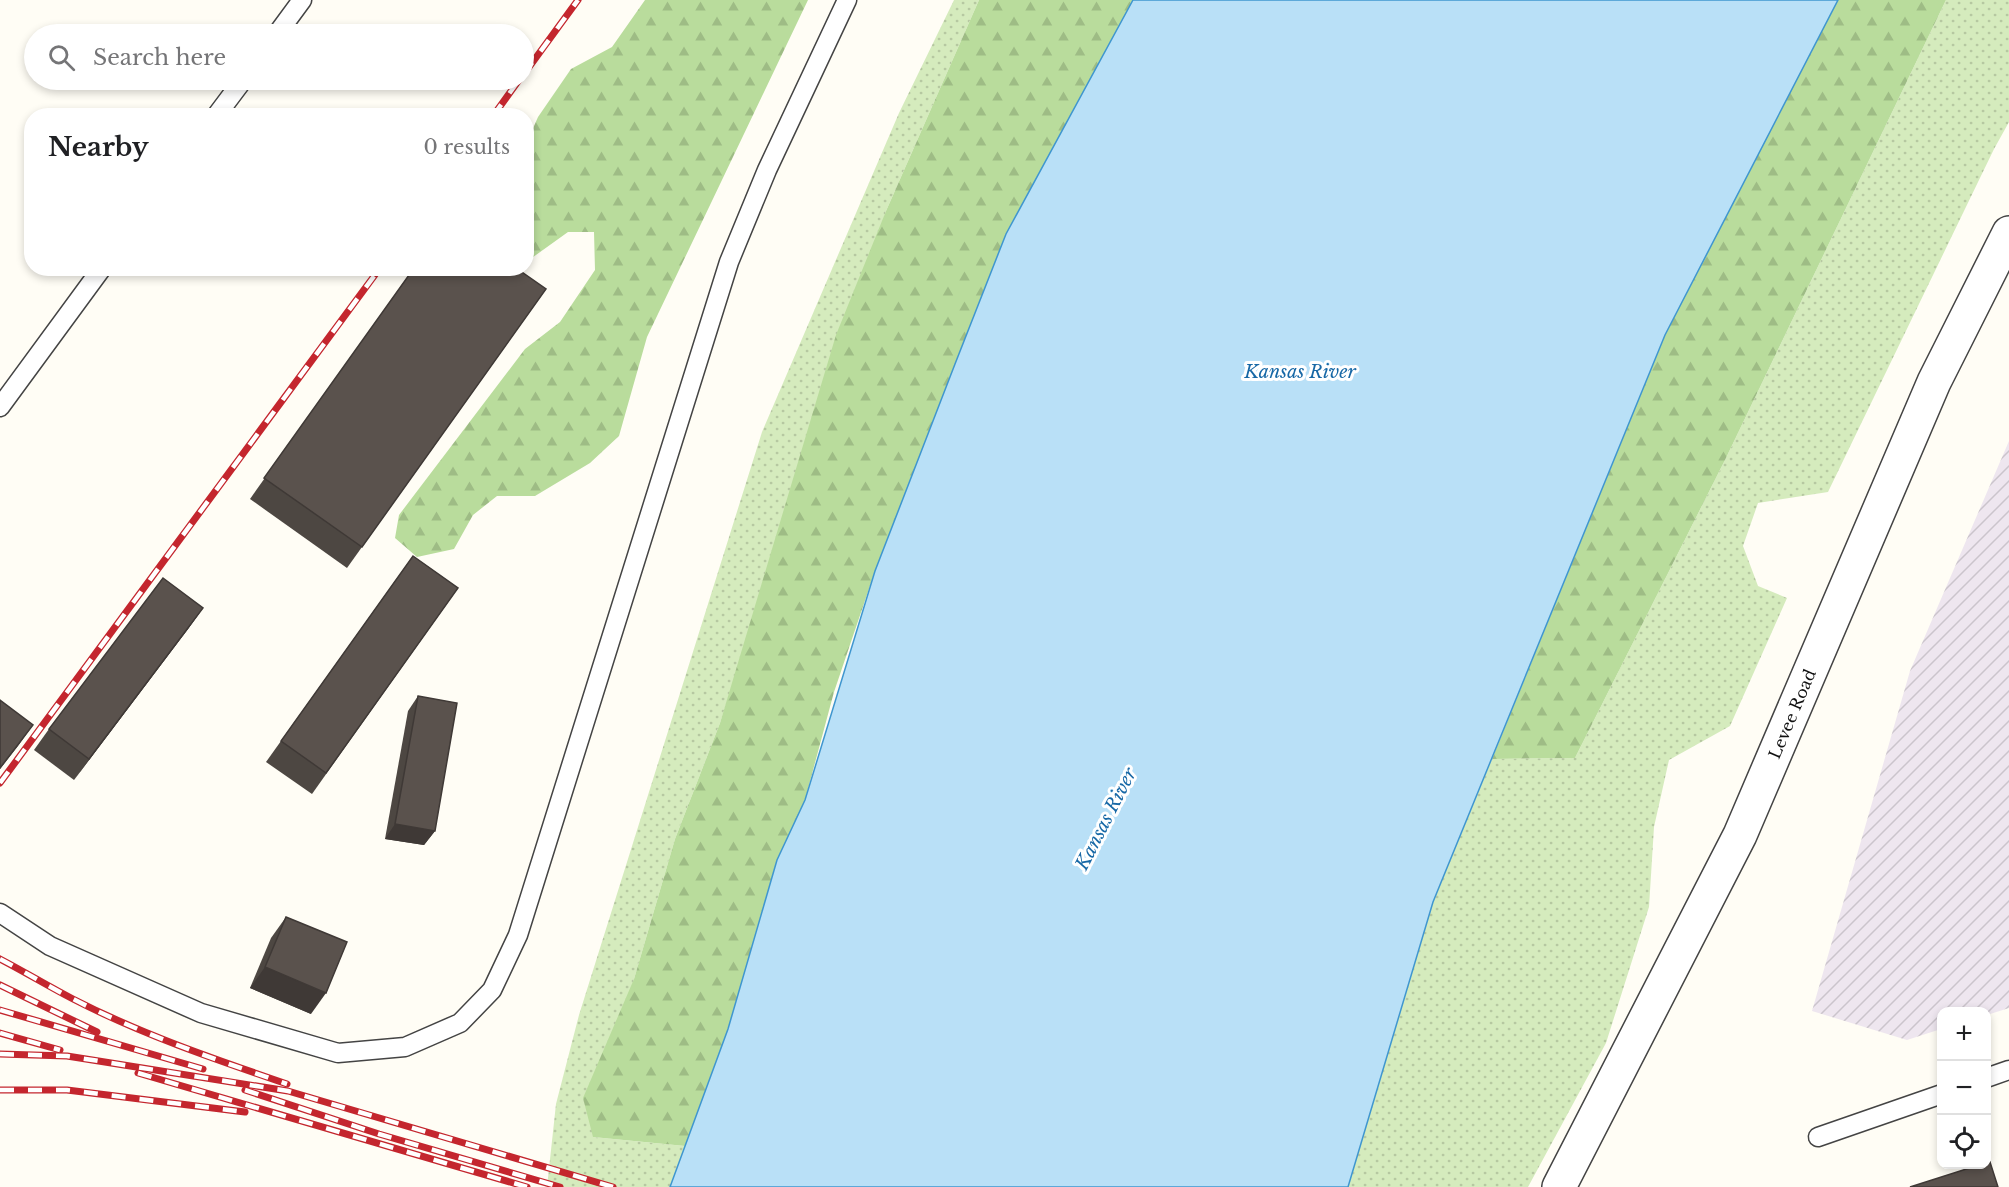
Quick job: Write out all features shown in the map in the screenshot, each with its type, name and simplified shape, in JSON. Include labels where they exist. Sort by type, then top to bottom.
[{"type":"street","name":"Levee Road","points":[[1559,1187],[1740,835],[1935,382],[2009,233]]},
{"type":"lane","points":[[284,24],[302,0]]},
{"type":"lane","points":[[0,913],[50,946],[201,1013],[338,1053],[405,1047],[460,1023],[492,990],[518,935],[729,262],[767,170],[847,0]]},
{"type":"lane","points":[[222,108],[236,90]]},
{"type":"lane","points":[[0,407],[96,276]]},
{"type":"lane","points":[[1991,1076],[2009,1070]]},
{"type":"lane","points":[[1818,1137],[1937,1095]]},
{"type":"shaded area","points":[[2009,441],[2009,1008],[1991,1014],[1991,1007],[1937,1007],[1937,1030],[1907,1040],[1812,1011],[1910,671]]},
{"type":"green space","points":[[645,0],[808,0],[647,337],[619,436],[590,463],[535,496],[497,496],[473,515],[454,549],[417,557],[395,538],[399,515],[525,349],[560,322],[595,270],[594,232],[568,232],[534,256],[534,126],[571,69],[612,47]]},
{"type":"green space","points":[[954,0],[979,0],[886,211],[720,723],[675,839],[634,979],[593,1137],[685,1146],[670,1187],[547,1187],[556,1104],[579,1015],[762,432],[899,113]]},
{"type":"green space","points":[[979,0],[1133,0],[1006,234],[955,364],[875,571],[834,692],[805,800],[777,860],[728,1029],[685,1146],[593,1137],[583,1098],[634,979],[675,839],[720,723],[836,335],[886,211]]},
{"type":"green space","points":[[1838,0],[1946,0],[1726,458],[1575,758],[1492,759],[1665,335]]},
{"type":"green space","points":[[1946,0],[2009,0],[2009,122],[1828,492],[1758,503],[1743,546],[1758,586],[1787,598],[1730,726],[1669,760],[1654,827],[1649,907],[1606,1043],[1528,1187],[1348,1187],[1433,902],[1492,759],[1575,758],[1726,458]]},
{"type":"water","name":"Kansas River","points":[[1133,0],[1838,0],[1665,335],[1433,902],[1348,1187],[670,1187],[728,1029],[777,860],[805,800],[875,571],[955,364],[1006,234]]},
{"type":"building","points":[[408,276],[527,276],[546,289],[362,547],[264,478]]},
{"type":"building","points":[[413,556],[458,588],[326,773],[281,741]]},
{"type":"building","points":[[163,578],[203,608],[89,759],[49,729]]},
{"type":"building","points":[[418,696],[457,703],[435,831],[395,824]]},
{"type":"building","points":[[0,700],[33,725],[0,768]]},
{"type":"building","points":[[286,917],[347,942],[326,993],[265,967]]},
{"type":"building","points":[[1991,1165],[1998,1187],[1910,1187],[1966,1169],[1991,1169]]},
{"type":"railway","points":[[534,60],[578,0]]},
{"type":"railway","points":[[499,108],[512,90]]},
{"type":"railway","points":[[0,783],[374,276]]},
{"type":"railway","points":[[0,959],[73,999],[125,1024],[287,1084]]},
{"type":"railway","points":[[0,985],[97,1032]]},
{"type":"railway","points":[[0,1010],[203,1069]]},
{"type":"railway","points":[[0,1033],[60,1050]]},
{"type":"railway","points":[[0,1054],[67,1056],[288,1091],[613,1187]]},
{"type":"railway","points":[[138,1073],[527,1187]]},
{"type":"railway","points":[[0,1090],[67,1090],[245,1112]]},
{"type":"railway","points":[[245,1090],[379,1134],[560,1187]]}]
